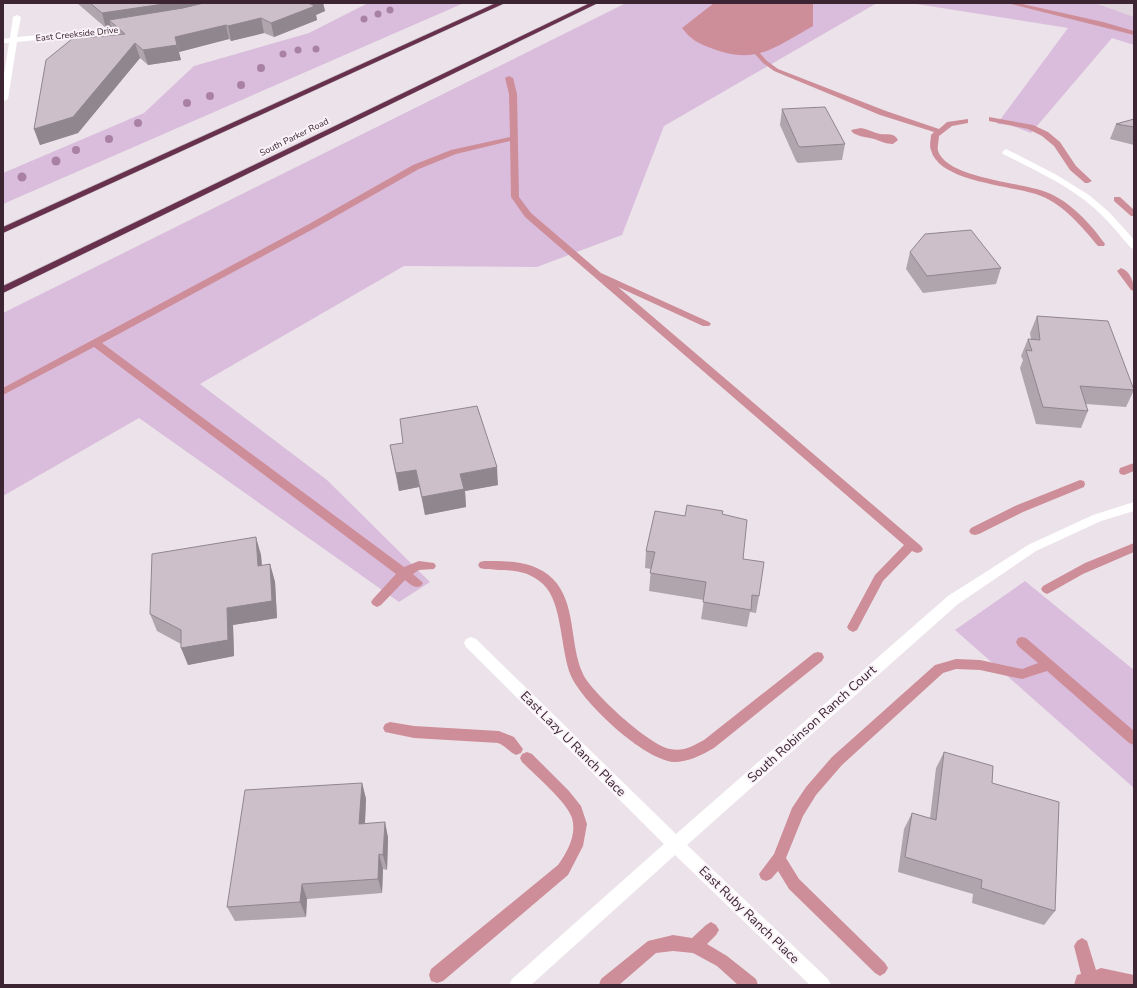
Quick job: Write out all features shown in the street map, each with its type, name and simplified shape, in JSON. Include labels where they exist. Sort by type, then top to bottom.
[{"type":"highway","points":[[3,230],[502,3]]},
{"type":"highway","name":"South Parker Road","points":[[3,290],[595,3]]},
{"type":"street","points":[[4,100],[17,17]]},
{"type":"street","name":"East Creekside Drive","points":[[3,41],[136,28]]},
{"type":"street","points":[[1006,152],[1068,184],[1081,193],[1108,216],[1134,246]]},
{"type":"street","name":"South Robinson Ranch Court","points":[[518,985],[953,600],[1032,548],[1063,532],[1097,518],[1134,506]]},
{"type":"street","name":"East Lazy U Ranch Place","points":[[471,643],[676,845]]},
{"type":"street","name":"East Ruby Ranch Place","points":[[676,845],[822,985]]},
{"type":"shaded area","points":[[368,3],[464,3],[3,204],[3,173],[144,113],[194,66],[309,33]]},
{"type":"shaded area","points":[[626,3],[877,3],[664,126],[622,235],[537,267],[404,266],[200,384],[327,480],[430,582],[399,602],[139,418],[3,496],[3,313]]},
{"type":"shaded area","points":[[714,3],[813,3],[813,26],[765,52],[741,55],[727,53],[699,43],[688,35],[682,28]]},
{"type":"shaded area","points":[[910,3],[1095,3],[1134,17],[1134,45],[1112,38],[1031,133],[1010,125],[997,124],[1068,28]]},
{"type":"shaded area","points":[[1095,3],[1134,3],[1134,17]]},
{"type":"shaded area","points":[[861,128],[875,133],[890,134],[898,140],[893,144],[888,144],[858,135],[853,133],[851,130]]},
{"type":"shaded area","points":[[1025,581],[1134,670],[1134,788],[955,630]]},
{"type":"building","points":[[90,3],[170,3],[102,13]]},
{"type":"building","points":[[204,3],[308,3],[315,6],[271,23],[261,18],[175,37],[177,45],[143,50],[135,43],[73,117],[34,129],[46,60],[72,39],[125,34],[109,20],[183,8]]},
{"type":"building","points":[[825,107],[845,144],[800,147],[782,109]]},
{"type":"building","points":[[1134,119],[1134,127],[1116,124]]},
{"type":"building","points":[[971,230],[1001,268],[927,276],[910,252],[925,234]]},
{"type":"building","points":[[1037,316],[1108,321],[1134,390],[1080,386],[1088,411],[1043,407],[1026,350],[1032,351],[1028,339],[1040,340]]},
{"type":"building","points":[[477,406],[497,467],[460,474],[464,489],[422,497],[416,470],[396,473],[390,445],[403,443],[400,419]]},
{"type":"building","points":[[687,505],[723,511],[722,514],[747,520],[743,559],[764,562],[759,596],[752,595],[751,610],[703,602],[706,582],[650,573],[655,552],[646,551],[655,511],[685,516]]},
{"type":"building","points":[[256,537],[258,566],[270,564],[272,601],[227,608],[228,640],[181,648],[181,630],[150,614],[152,554]]},
{"type":"building","points":[[944,752],[993,766],[992,783],[1059,802],[1055,911],[981,888],[982,880],[905,857],[912,813],[936,820]]},
{"type":"building","points":[[362,783],[359,824],[385,822],[383,855],[379,854],[378,879],[302,884],[300,902],[227,907],[245,790]]},
{"type":"waterway","points":[[1010,3],[1103,24],[1134,33]]},
{"type":"waterway","points":[[748,43],[765,62],[776,70],[883,113],[939,131]]},
{"type":"waterway","points":[[509,78],[513,94],[514,138]]},
{"type":"waterway","points":[[992,119],[1030,127],[1045,134],[1057,144],[1073,168],[1088,181]]},
{"type":"waterway","points":[[965,121],[950,124],[935,135],[934,151],[942,162],[956,171],[974,178],[1032,190],[1044,194],[1068,210],[1101,244]]},
{"type":"waterway","points":[[95,343],[312,226],[416,167],[454,152],[514,138]]},
{"type":"waterway","points":[[514,138],[515,197],[528,215],[598,275]]},
{"type":"waterway","points":[[1117,199],[1134,214]]},
{"type":"waterway","points":[[1121,271],[1134,288]]},
{"type":"waterway","points":[[598,275],[706,324]]},
{"type":"waterway","points":[[598,275],[912,544]]},
{"type":"waterway","points":[[3,392],[95,343]]},
{"type":"waterway","points":[[95,343],[405,574]]},
{"type":"waterway","points":[[1124,471],[1134,467]]},
{"type":"waterway","points":[[975,531],[1019,509],[1080,484]]},
{"type":"waterway","points":[[853,627],[879,578],[912,544]]},
{"type":"waterway","points":[[912,544],[917,549]]},
{"type":"waterway","points":[[1047,589],[1078,571],[1134,547]]},
{"type":"waterway","points":[[484,565],[525,568],[540,575],[547,581],[556,593],[562,607],[571,657],[574,668],[582,684],[589,693],[631,733],[649,746],[669,755],[686,755],[709,744],[818,657]]},
{"type":"waterway","points":[[405,574],[417,566],[430,566]]},
{"type":"waterway","points":[[377,602],[405,574]]},
{"type":"waterway","points":[[405,574],[417,583]]},
{"type":"waterway","points":[[1022,642],[1049,665]]},
{"type":"waterway","points":[[779,858],[797,813],[811,791],[837,761],[939,669],[956,664],[980,665],[1022,674],[1049,665]]},
{"type":"waterway","points":[[1049,665],[1134,739]]},
{"type":"waterway","points":[[390,728],[414,732],[499,737],[509,741],[516,749]]},
{"type":"waterway","points":[[437,975],[563,870],[576,846],[580,831],[579,818],[576,811],[564,795],[527,758]]},
{"type":"waterway","points":[[766,874],[779,858]]},
{"type":"waterway","points":[[779,858],[786,873],[794,884],[880,968]]},
{"type":"waterway","points":[[695,946],[711,930]]},
{"type":"waterway","points":[[607,985],[653,946],[673,943],[695,946]]},
{"type":"waterway","points":[[695,946],[722,961],[750,985]]},
{"type":"waterway","points":[[1082,946],[1090,979]]},
{"type":"waterway","points":[[1082,985],[1083,981],[1101,976],[1134,983]]}]
